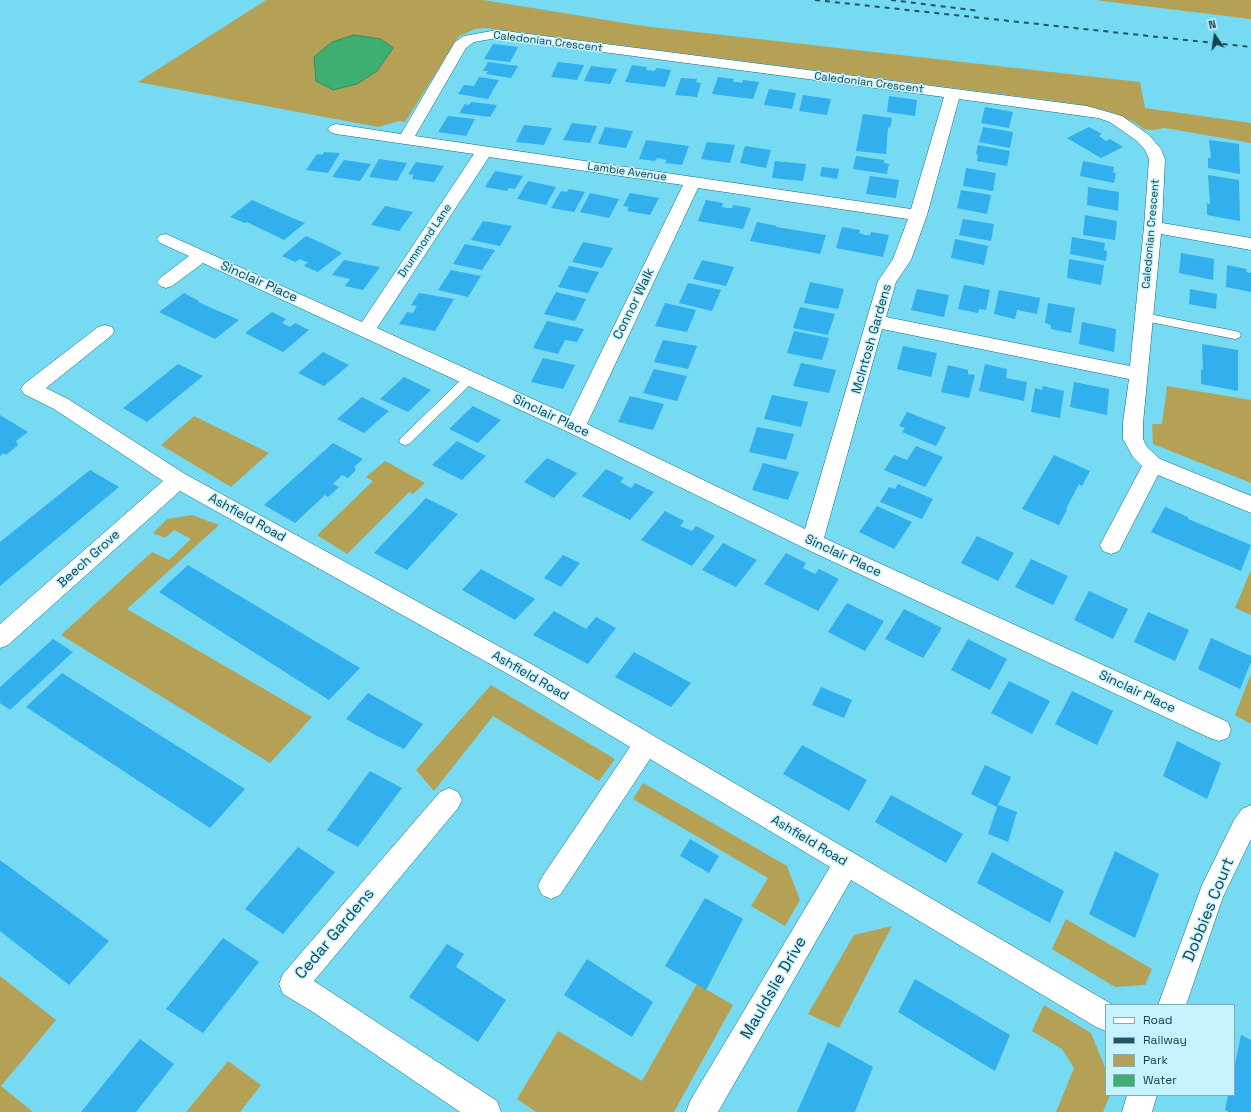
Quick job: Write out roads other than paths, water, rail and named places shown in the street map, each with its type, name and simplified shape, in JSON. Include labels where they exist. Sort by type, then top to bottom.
[{"type":"street","name":"Caledonian Crescent","points":[[405,140],[460,45],[469,39],[497,34],[1094,113],[1116,119],[1131,128],[1143,138],[1153,148],[1157,159],[1153,227],[1139,374],[1132,423],[1134,439],[1140,452],[1152,464],[1251,505]]},
{"type":"street","name":"McIntosh Gardens","points":[[812,542],[877,322],[887,281],[902,260],[918,215],[953,94]]},
{"type":"street","name":"Lambie Avenue","points":[[336,130],[918,215]]},
{"type":"street","name":"Drummond Lane","points":[[366,330],[484,152]]},
{"type":"street","name":"Connor Walk","points":[[575,427],[693,181]]},
{"type":"street","points":[[1153,227],[1251,244]]},
{"type":"street","name":"Sinclair Place","points":[[166,239],[575,427],[812,542],[1219,730]]},
{"type":"street","points":[[166,282],[201,256]]},
{"type":"street","points":[[877,322],[1139,374]]},
{"type":"street","name":"Ashfield Road","points":[[105,331],[31,389],[73,411],[178,480],[511,664],[1105,1017]]},
{"type":"street","points":[[1111,545],[1152,464]]},
{"type":"street","name":"Beech Grove","points":[[0,638],[178,480]]},
{"type":"street","points":[[551,886],[646,744]]},
{"type":"street","name":"Cedar Gardens","points":[[450,800],[293,984],[323,1002],[486,1112]]},
{"type":"street","name":"Dobbies Court","points":[[1172,1004],[1212,894],[1243,828],[1251,817]]},
{"type":"street","name":"Mauldslie Drive","points":[[701,1112],[847,863]]},
{"type":"street","points":[[1137,1112],[1142,1096]]},
{"type":"lane","points":[[1144,317],[1235,335]]},
{"type":"lane","points":[[405,441],[469,379]]},
{"type":"water","points":[[354,35],[381,39],[393,48],[377,71],[357,84],[333,90],[316,81],[314,57],[332,42]]},
{"type":"railway","points":[[815,0],[1251,47]]},
{"type":"railway","points":[[891,0],[980,11]]}]
